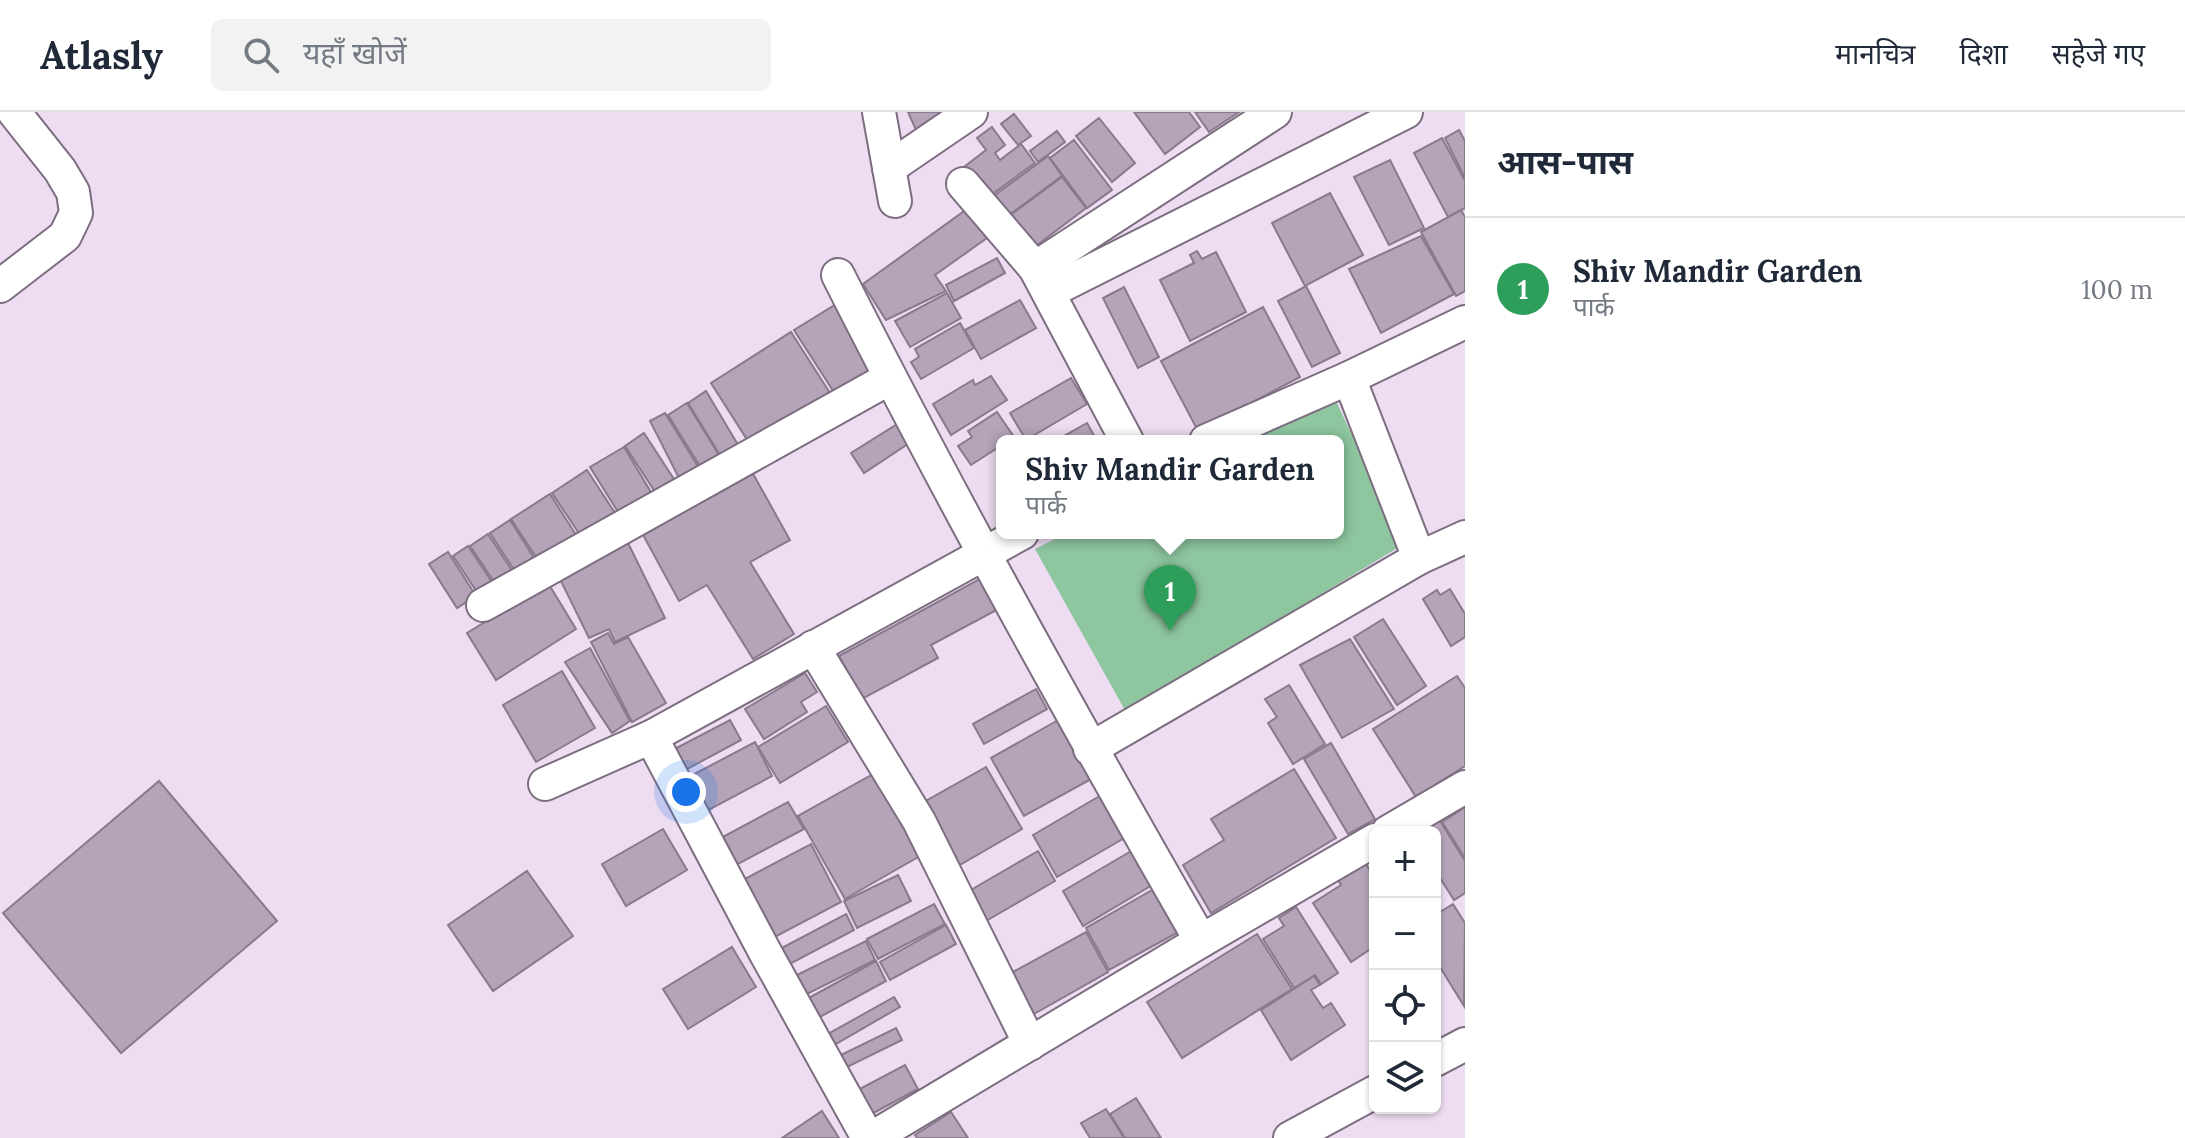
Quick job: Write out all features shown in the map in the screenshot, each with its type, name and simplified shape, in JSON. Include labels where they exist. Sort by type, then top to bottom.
[{"type":"street","points":[[0,286],[65,236],[76,213],[73,192],[60,170],[14,112]]},
{"type":"street","points":[[879,112],[895,201]]},
{"type":"street","points":[[889,168],[971,112]]},
{"type":"street","points":[[1042,280],[1275,112]]},
{"type":"street","points":[[1042,280],[1406,112]]},
{"type":"street","points":[[963,184],[1042,280],[1124,435]]},
{"type":"street","points":[[838,275],[890,378],[1090,749],[1201,941]]},
{"type":"street","points":[[1220,435],[1465,322]]},
{"type":"street","points":[[483,605],[890,378]]},
{"type":"street","points":[[1349,378],[1419,558]]},
{"type":"street","points":[[1090,749],[1419,558],[1465,537]]},
{"type":"street","points":[[545,784],[651,737],[1011,539]]},
{"type":"street","points":[[813,647],[919,821],[1030,1044]]},
{"type":"street","points":[[651,737],[765,952],[870,1138],[1369,843]]},
{"type":"street","points":[[1398,826],[1465,787]]},
{"type":"street","points":[[1441,1057],[1465,1044]]},
{"type":"street","points":[[1290,1138],[1369,1095]]},
{"type":"green space","points":[[1333,395],[1404,544],[1126,712],[1035,549],[1055,539],[1344,539],[1344,435],[1256,435]]},
{"type":"building","points":[[908,112],[940,112],[941,120],[916,130]]},
{"type":"building","points":[[1134,112],[1189,112],[1200,127],[1165,154]]},
{"type":"building","points":[[1195,112],[1239,112],[1209,132]]},
{"type":"building","points":[[1014,114],[1031,136],[1018,145],[1001,124]]},
{"type":"building","points":[[1099,118],[1135,163],[1112,182],[1076,136]]},
{"type":"building","points":[[992,127],[1005,145],[995,153],[1000,160],[1021,144],[1035,163],[987,198],[964,167],[986,150],[977,138]]},
{"type":"building","points":[[1459,130],[1465,141],[1465,178],[1445,138]]},
{"type":"building","points":[[1057,131],[1065,142],[1038,162],[1030,151]]},
{"type":"building","points":[[1442,138],[1465,181],[1465,208],[1448,217],[1414,153]]},
{"type":"building","points":[[1074,140],[1112,190],[1087,208],[1050,158]]},
{"type":"building","points":[[1048,156],[1062,176],[1005,218],[991,198]]},
{"type":"building","points":[[1390,160],[1424,228],[1389,245],[1354,177]]},
{"type":"building","points":[[1062,177],[1086,208],[1032,249],[1008,217]]},
{"type":"building","points":[[1330,193],[1363,255],[1305,286],[1272,223]]},
{"type":"building","points":[[974,204],[994,233],[935,275],[946,291],[886,320],[863,284]]},
{"type":"building","points":[[1461,210],[1465,217],[1465,291],[1456,296],[1421,232]]},
{"type":"building","points":[[1421,236],[1454,294],[1381,333],[1349,269]]},
{"type":"building","points":[[1197,251],[1202,259],[1216,252],[1246,312],[1190,341],[1160,280],[1194,263],[1190,255]]},
{"type":"building","points":[[997,258],[1005,273],[954,301],[946,285]]},
{"type":"building","points":[[1306,286],[1340,353],[1312,367],[1278,301]]},
{"type":"building","points":[[1124,287],[1159,357],[1138,368],[1103,298]]},
{"type":"building","points":[[947,293],[961,318],[910,347],[895,321]]},
{"type":"building","points":[[843,300],[880,369],[839,400],[794,330]]},
{"type":"building","points":[[1020,300],[1036,328],[981,359],[965,330]]},
{"type":"building","points":[[1263,307],[1300,377],[1198,431],[1161,361]]},
{"type":"building","points":[[960,323],[974,348],[921,379],[911,362],[919,357],[915,349]]},
{"type":"building","points":[[791,332],[835,401],[755,452],[711,383]]},
{"type":"building","points":[[991,376],[1007,400],[951,435],[933,404],[973,380],[975,385]]},
{"type":"building","points":[[1071,378],[1087,404],[1034,435],[1023,435],[1010,413]]},
{"type":"building","points":[[706,391],[741,450],[723,460],[688,403]]},
{"type":"building","points":[[687,403],[722,460],[703,471],[668,415]]},
{"type":"building","points":[[997,412],[1013,435],[996,435],[996,449],[971,465],[958,446],[972,437],[968,431]]},
{"type":"building","points":[[665,413],[702,473],[682,484],[650,421]]},
{"type":"building","points":[[899,423],[911,442],[864,473],[851,453]]},
{"type":"building","points":[[1087,423],[1094,435],[1066,435]]},
{"type":"building","points":[[644,433],[679,487],[659,498],[625,446]]},
{"type":"building","points":[[624,447],[655,499],[623,520],[590,467]]},
{"type":"building","points":[[587,470],[617,516],[582,538],[552,493]]},
{"type":"building","points":[[752,472],[790,540],[750,562],[794,634],[753,659],[707,585],[679,601],[642,533]]},
{"type":"building","points":[[550,494],[578,538],[540,563],[511,519]]},
{"type":"building","points":[[510,520],[536,561],[516,573],[490,533]]},
{"type":"building","points":[[488,534],[515,575],[497,586],[470,546]]},
{"type":"building","points":[[627,541],[665,618],[615,642],[609,629],[589,638],[558,575]]},
{"type":"building","points":[[468,546],[494,585],[479,595],[453,556]]},
{"type":"building","points":[[448,552],[476,596],[457,608],[429,564]]},
{"type":"building","points":[[985,576],[1002,607],[931,645],[938,658],[862,699],[839,656]]},
{"type":"building","points":[[548,583],[576,629],[496,680],[467,633]]},
{"type":"building","points":[[1450,589],[1465,614],[1465,637],[1451,646],[1423,599],[1437,590],[1440,595]]},
{"type":"building","points":[[1383,619],[1426,686],[1397,705],[1354,637]]},
{"type":"building","points":[[608,633],[614,644],[628,637],[666,703],[632,722],[591,642]]},
{"type":"building","points":[[1350,639],[1394,709],[1342,738],[1300,665]]},
{"type":"building","points":[[590,648],[630,721],[612,733],[565,662]]},
{"type":"building","points":[[562,671],[595,728],[536,762],[503,705]]},
{"type":"building","points":[[805,673],[817,692],[801,702],[807,712],[764,739],[745,709]]},
{"type":"building","points":[[1457,676],[1465,688],[1465,766],[1416,797],[1373,729]]},
{"type":"building","points":[[1289,685],[1325,744],[1293,764],[1268,723],[1277,717],[1265,699]]},
{"type":"building","points":[[1036,689],[1047,709],[984,744],[973,724]]},
{"type":"building","points":[[826,706],[848,742],[780,783],[758,747]]},
{"type":"building","points":[[1060,719],[1093,778],[1024,816],[991,758]]},
{"type":"building","points":[[730,720],[741,740],[678,774],[667,753]]},
{"type":"building","points":[[755,742],[772,776],[703,813],[685,779]]},
{"type":"building","points":[[1331,743],[1375,819],[1348,834],[1304,759]]},
{"type":"building","points":[[986,767],[1022,829],[953,869],[917,806]]},
{"type":"building","points":[[1294,769],[1336,838],[1211,913],[1183,865],[1224,840],[1211,819]]},
{"type":"building","points":[[873,774],[920,856],[845,899],[798,816]]},
{"type":"building","points":[[159,781],[277,921],[121,1053],[3,913]]},
{"type":"building","points":[[1103,794],[1128,836],[1057,877],[1033,835]]},
{"type":"building","points":[[788,802],[804,829],[736,865],[721,838]]},
{"type":"building","points":[[1465,807],[1465,858],[1442,822]]},
{"type":"building","points":[[1437,816],[1465,861],[1465,893],[1454,900],[1441,879],[1441,826],[1422,826]]},
{"type":"building","points":[[663,829],[687,870],[626,906],[602,864]]},
{"type":"building","points":[[811,844],[841,902],[771,939],[741,881]]},
{"type":"building","points":[[1133,850],[1154,884],[1083,926],[1063,891]]},
{"type":"building","points":[[1038,851],[1055,881],[986,921],[969,891]]},
{"type":"building","points":[[1363,859],[1369,869],[1369,950],[1351,962],[1313,903],[1341,885],[1335,875]]},
{"type":"building","points":[[527,871],[573,936],[493,991],[448,925]]},
{"type":"building","points":[[898,875],[911,901],[857,928],[844,901]]},
{"type":"building","points":[[1159,886],[1184,929],[1109,970],[1086,928]]},
{"type":"building","points":[[934,904],[945,924],[878,959],[867,939]]},
{"type":"building","points":[[1453,904],[1465,923],[1464,1006],[1441,969],[1441,911]]},
{"type":"building","points":[[1296,907],[1338,973],[1321,984],[1315,975],[1294,988],[1263,939],[1284,926],[1279,918]]},
{"type":"building","points":[[846,914],[854,930],[786,966],[778,950]]},
{"type":"building","points":[[946,925],[956,944],[890,980],[880,962]]},
{"type":"building","points":[[1086,932],[1108,972],[1034,1014],[1011,973]]},
{"type":"building","points":[[1257,934],[1292,989],[1182,1058],[1147,1002]]},
{"type":"building","points":[[866,941],[875,960],[807,994],[797,975]]},
{"type":"building","points":[[732,947],[756,987],[688,1029],[663,989]]},
{"type":"building","points":[[876,961],[886,981],[818,1018],[807,999]]},
{"type":"building","points":[[1314,976],[1320,985],[1311,990],[1323,1008],[1331,1003],[1345,1025],[1291,1060],[1261,1010]]},
{"type":"building","points":[[894,997],[900,1007],[834,1045],[828,1034]]},
{"type":"building","points":[[896,1028],[902,1040],[843,1069],[837,1057]]},
{"type":"building","points":[[905,1065],[918,1089],[866,1117],[854,1092]]},
{"type":"building","points":[[1136,1098],[1161,1138],[1125,1138],[1110,1114]]},
{"type":"building","points":[[1106,1109],[1124,1138],[1090,1138],[1081,1123]]},
{"type":"building","points":[[822,1111],[839,1138],[782,1138]]},
{"type":"building","points":[[951,1112],[968,1138],[917,1138],[915,1135]]},
{"type":"place","name":"Shiv Mandir Garden","points":[[1170,631]]}]
